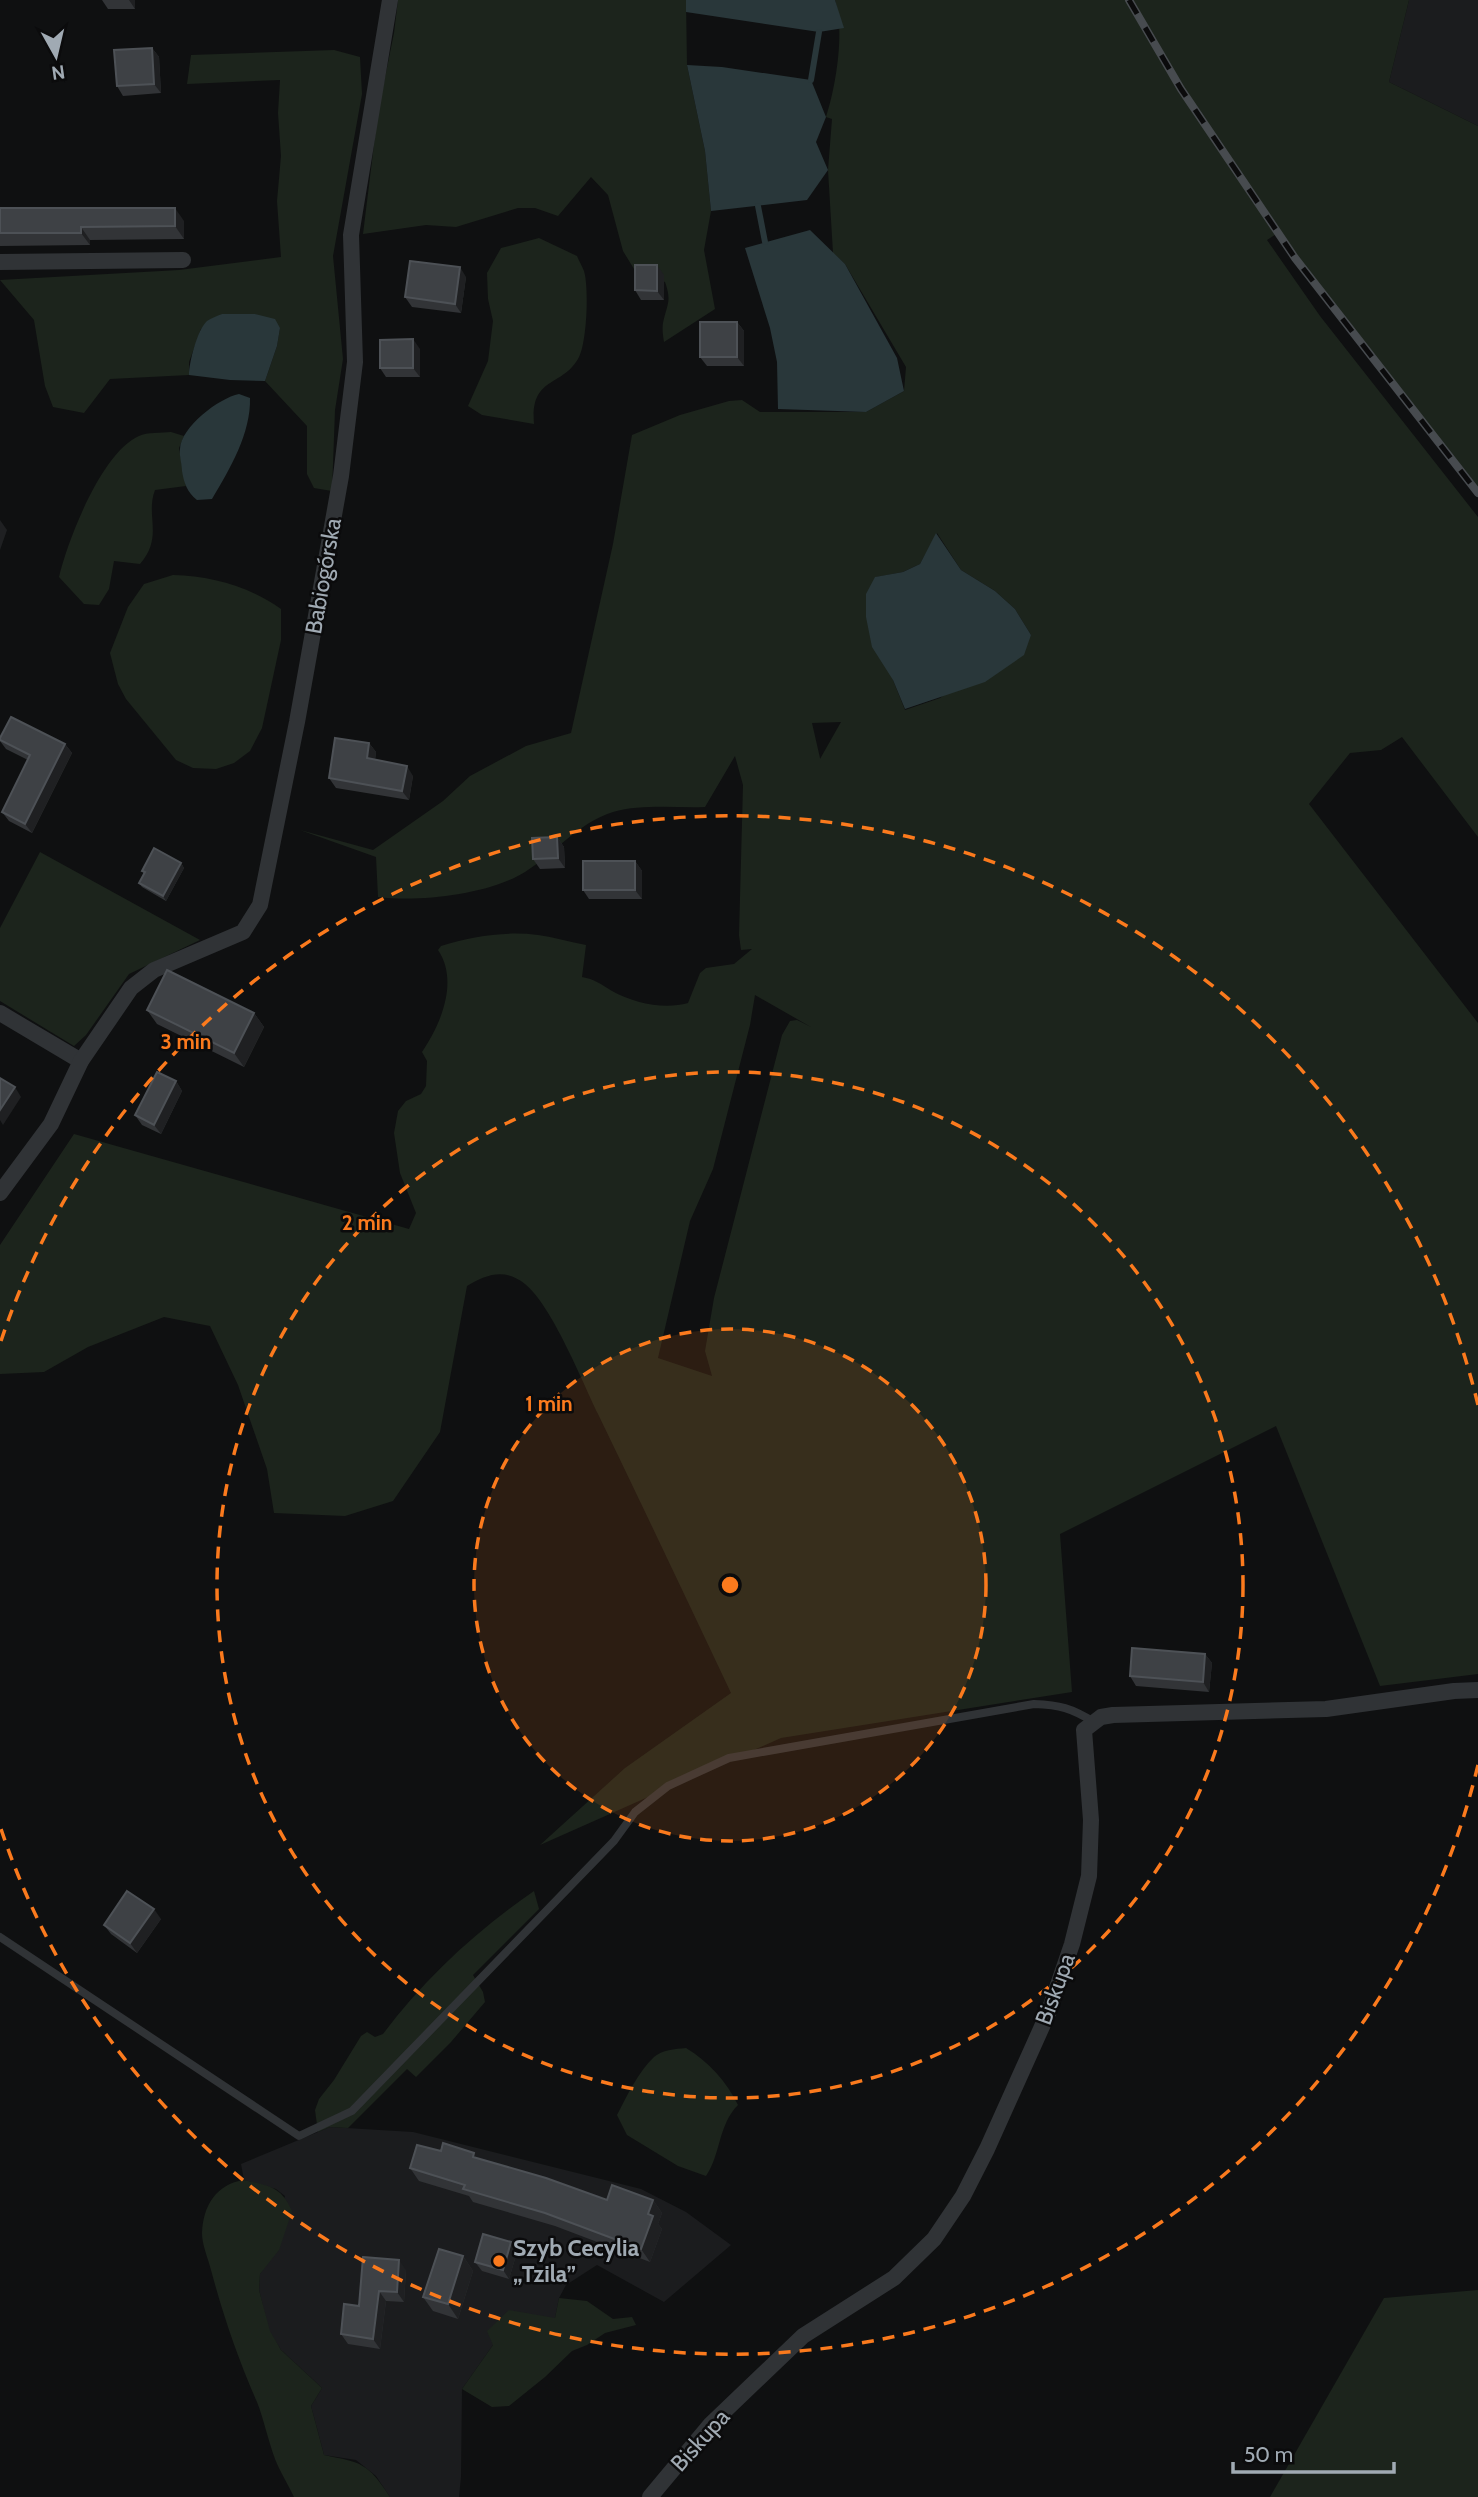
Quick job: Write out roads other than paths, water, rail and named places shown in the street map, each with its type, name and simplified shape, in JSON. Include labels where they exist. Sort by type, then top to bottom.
[{"type":"street","name":"Babiogórska","points":[[0,1193],[51,1124],[81,1061],[131,988],[154,970],[243,932],[260,905],[297,722],[341,476],[355,362],[351,235],[390,0]]},
{"type":"street","points":[[0,262],[183,260]]},
{"type":"street","points":[[0,1013],[81,1061]]},
{"type":"street","points":[[1094,1722],[1101,1717],[1113,1715],[1326,1709],[1412,1696],[1478,1690]]},
{"type":"street","name":"Biskupa","points":[[650,2497],[711,2424],[803,2336],[894,2278],[934,2239],[962,2196],[987,2149],[1049,2011],[1072,1944],[1088,1876],[1091,1820],[1084,1730],[1094,1722]]},
{"type":"lane","points":[[0,1937],[299,2136],[352,2110],[614,1842],[635,1812],[668,1787],[729,1758],[1034,1704],[1074,1709],[1094,1722]]},
{"type":"waterway","points":[[811,80],[819,32]]},
{"type":"waterway","points":[[758,206],[765,242]]},
{"type":"railway","points":[[1129,0],[1181,89],[1295,258],[1478,493]]},
{"type":"place","name":"Szyb Cecylia „Tzila”","points":[[499,2261]]}]
